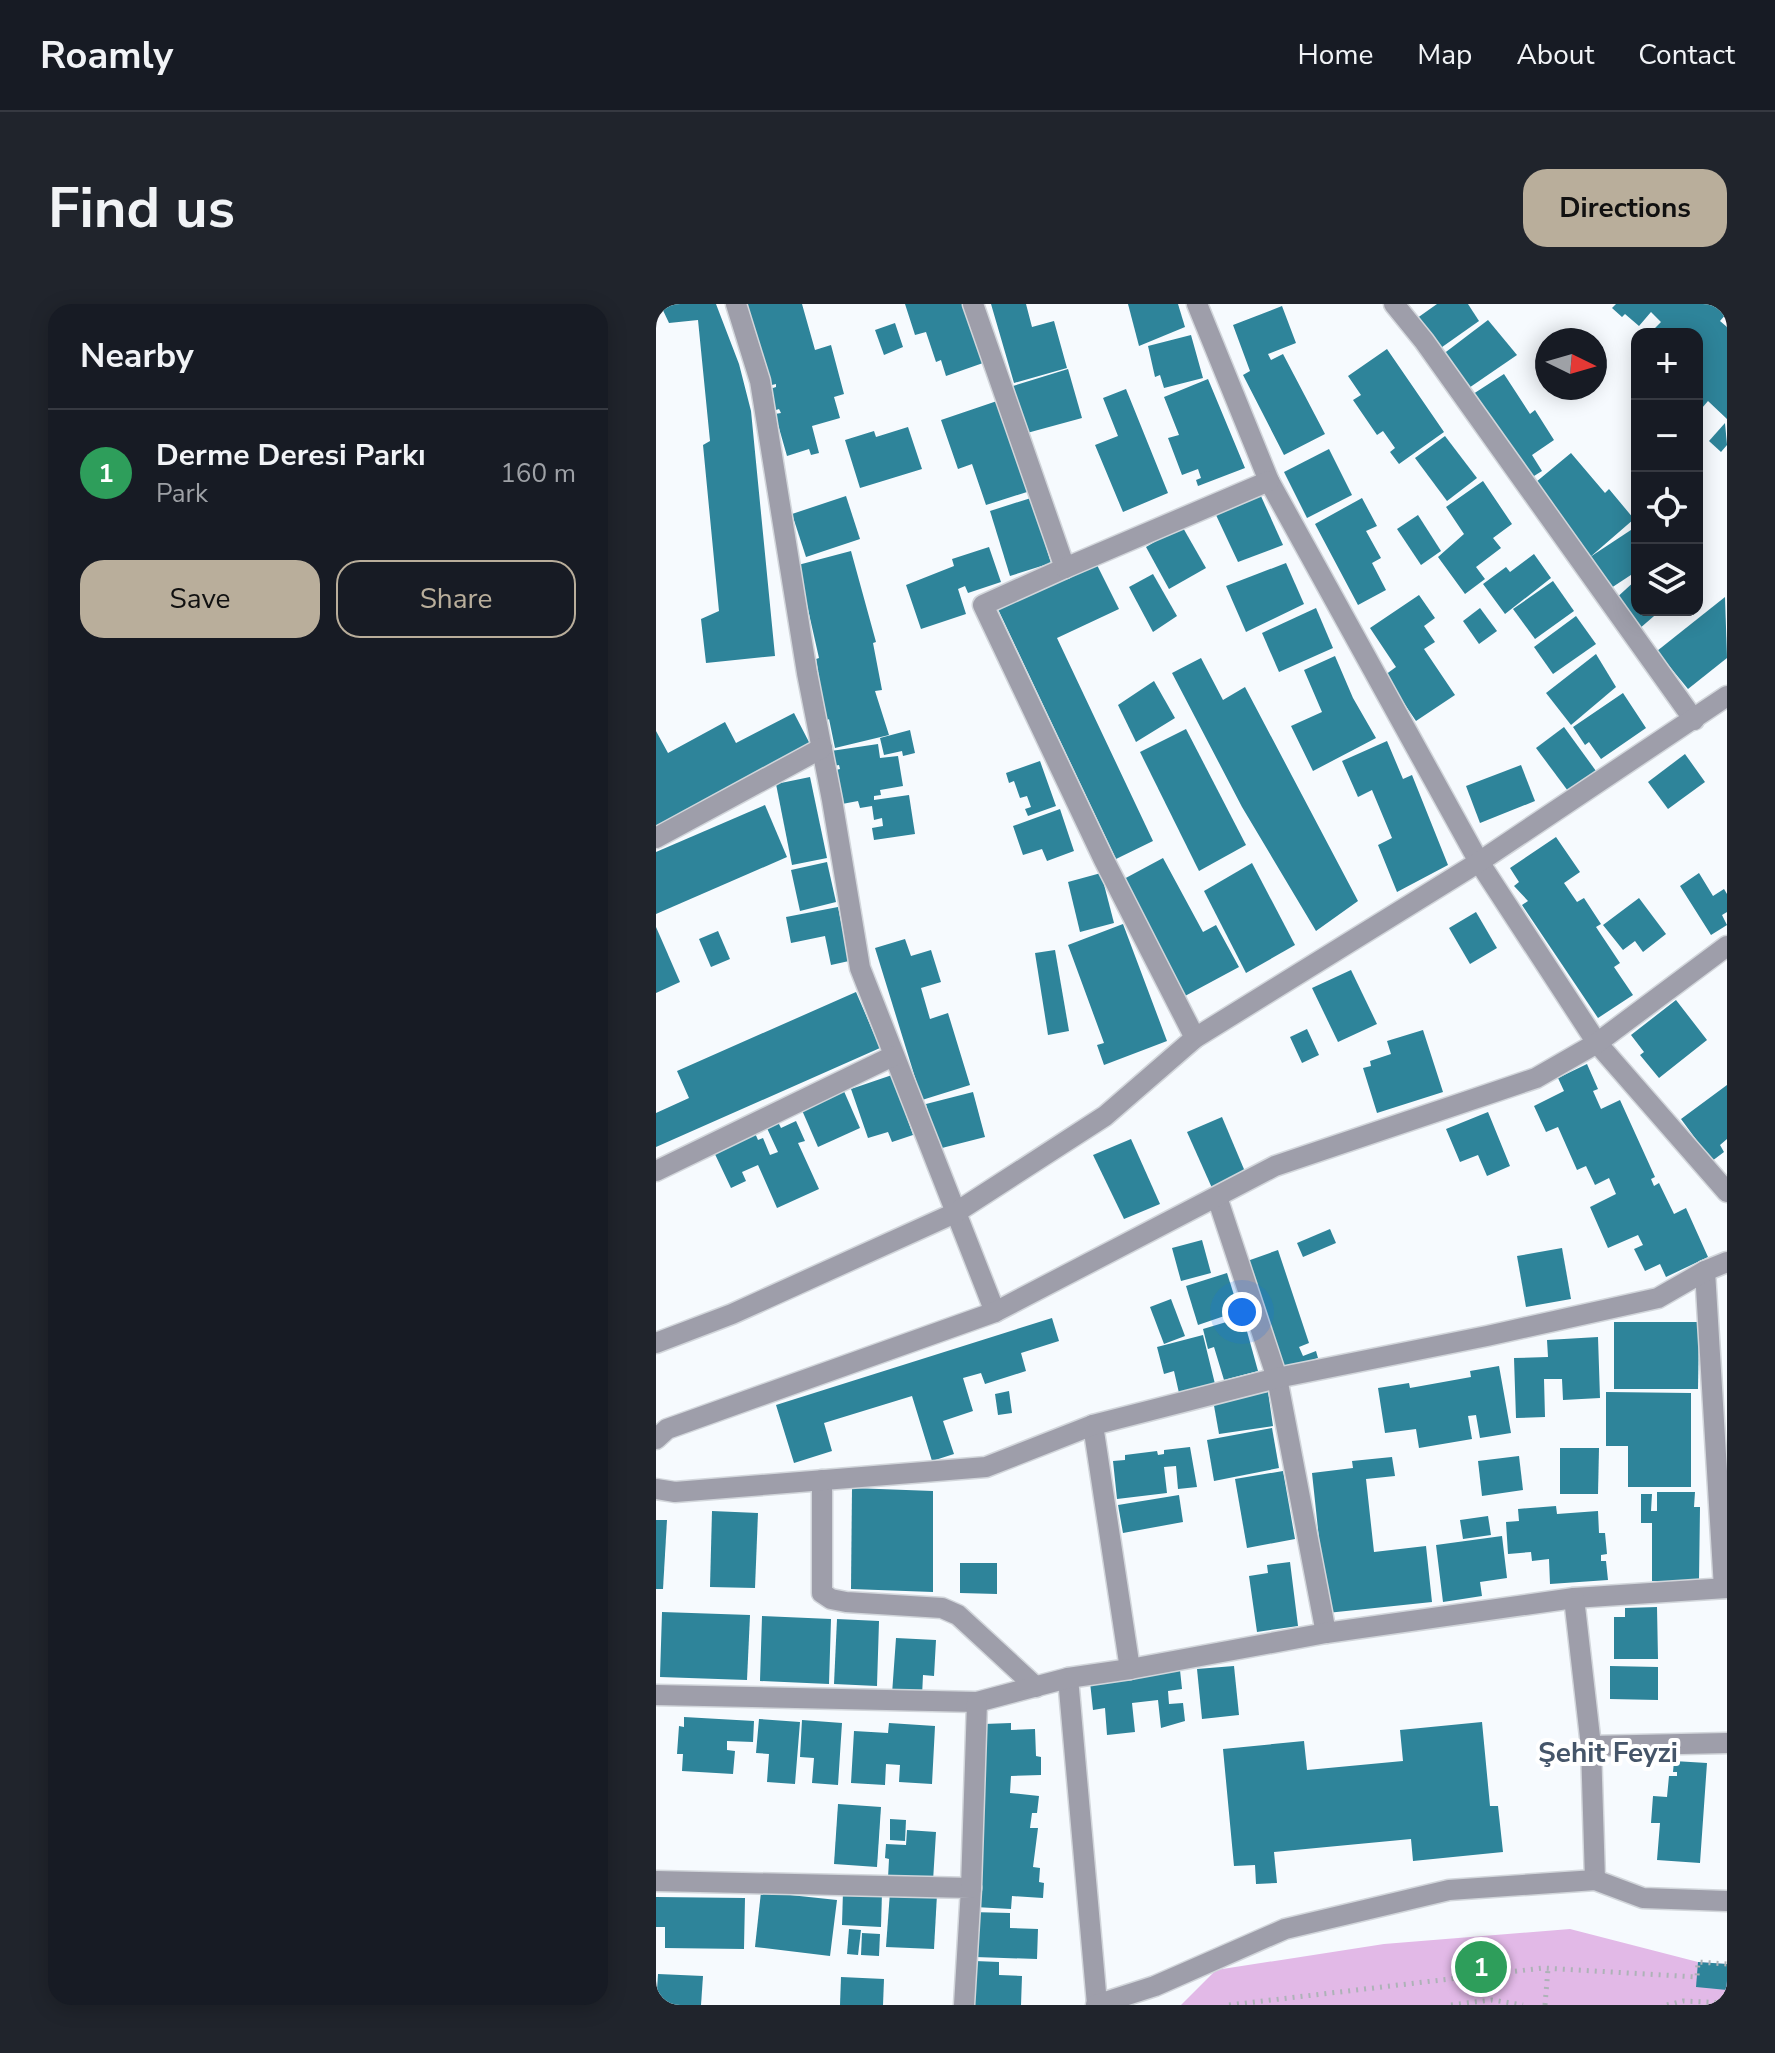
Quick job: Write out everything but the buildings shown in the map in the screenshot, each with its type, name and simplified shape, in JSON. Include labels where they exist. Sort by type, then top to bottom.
[{"type":"street","points":[[736,304],[760,381],[807,673],[860,968],[995,1312]]},
{"type":"street","points":[[973,304],[1065,568]]},
{"type":"street","points":[[1197,304],[1269,481],[1479,862],[1597,1043],[1727,1192]]},
{"type":"street","points":[[1394,304],[1424,341],[1694,720]]},
{"type":"street","points":[[1195,1038],[1104,860],[983,605],[1269,481]]},
{"type":"street","points":[[656,1343],[732,1314],[955,1213],[1105,1116],[1195,1038],[1479,862],[1727,696]]},
{"type":"street","points":[[656,838],[822,748]]},
{"type":"street","points":[[656,1439],[667,1429],[995,1312],[1275,1166],[1536,1078],[1597,1043],[1727,946]]},
{"type":"street","points":[[656,1171],[893,1056]]},
{"type":"street","points":[[1217,1197],[1277,1378],[1326,1633]]},
{"type":"street","points":[[656,1489],[675,1492],[986,1467],[1093,1425],[1277,1378],[1658,1298],[1727,1262]]},
{"type":"street","points":[[656,1695],[977,1702],[1068,1678],[1326,1633],[1574,1598],[1725,1588],[1705,1271]]},
{"type":"street","points":[[1093,1425],[1130,1669]]},
{"type":"street","points":[[822,1480],[822,1593],[831,1599],[846,1602],[950,1611],[1036,1687]]},
{"type":"street","points":[[1574,1598],[1591,1746],[1595,1880]]},
{"type":"street","points":[[1068,1678],[1096,2005],[1155,1986],[1285,1929],[1449,1890],[1595,1880],[1643,1898],[1727,1901]]},
{"type":"street","points":[[964,2005],[977,1702]]},
{"type":"street","points":[[1591,1746],[1727,1743]]},
{"type":"street","points":[[656,1881],[971,1888]]},
{"type":"path","points":[[1229,2005],[1548,1969],[1697,1977],[1698,1962],[1727,1964]]},
{"type":"path","points":[[1545,2005],[1548,1969]]},
{"type":"path","points":[[1451,2005],[1492,2000],[1523,2005]]},
{"type":"path","points":[[1667,2005],[1683,2001],[1727,2003]]},
{"type":"shaded area","points":[[1570,1929],[1698,1962],[1727,1964],[1727,2005],[1181,2005],[1216,1970],[1384,1944]]},
{"type":"place","name":"Derme Deresi Parkı","points":[[1481,1967]]},
{"type":"district","name":"Şehit Feyzi","points":[[1608,1752]]}]
